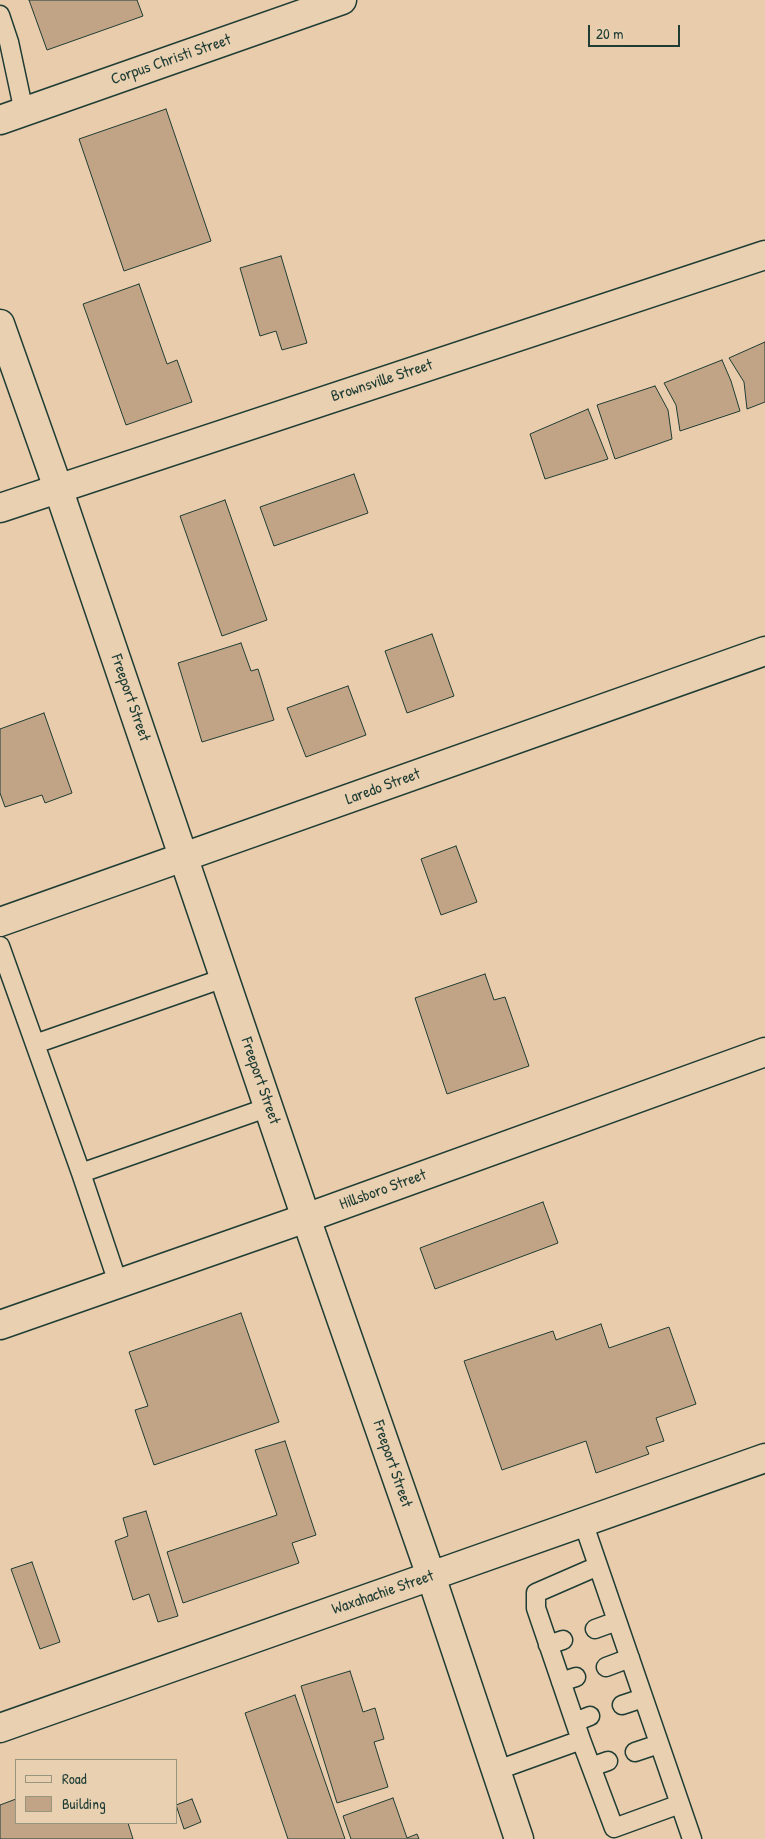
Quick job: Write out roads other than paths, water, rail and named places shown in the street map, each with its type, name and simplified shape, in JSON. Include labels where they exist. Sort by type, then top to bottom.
[{"type":"street","name":"Corpus Christi Street","points":[[12,116],[342,0]]},
{"type":"street","name":"Brownsville Street","points":[[0,508],[765,255]]},
{"type":"street","name":"Freeport Street","points":[[0,324],[58,488],[306,1218],[431,1576],[519,1839]]},
{"type":"street","name":"Laredo Street","points":[[0,922],[765,651]]},
{"type":"street","name":"Hillsboro Street","points":[[0,1325],[306,1218],[765,1052]]},
{"type":"street","name":"Waxahachie Street","points":[[0,1728],[765,1458]]},
{"type":"lane","points":[[0,15],[9,42],[12,116]]},
{"type":"lane","points":[[0,946],[118,1283]]},
{"type":"lane","points":[[35,1044],[224,978]]},
{"type":"lane","points":[[81,1173],[269,1108]]},
{"type":"lane","points":[[583,1522],[692,1839]]},
{"type":"lane","points":[[598,1566],[536,1593],[536,1608],[556,1642],[582,1719],[581,1740],[599,1764],[614,1828],[680,1804]]},
{"type":"lane","points":[[595,1629],[617,1621]]},
{"type":"lane","points":[[606,1667],[630,1658]]},
{"type":"lane","points":[[622,1706],[643,1698]]},
{"type":"lane","points":[[495,1771],[581,1740]]},
{"type":"lane","points":[[635,1752],[659,1744]]}]
